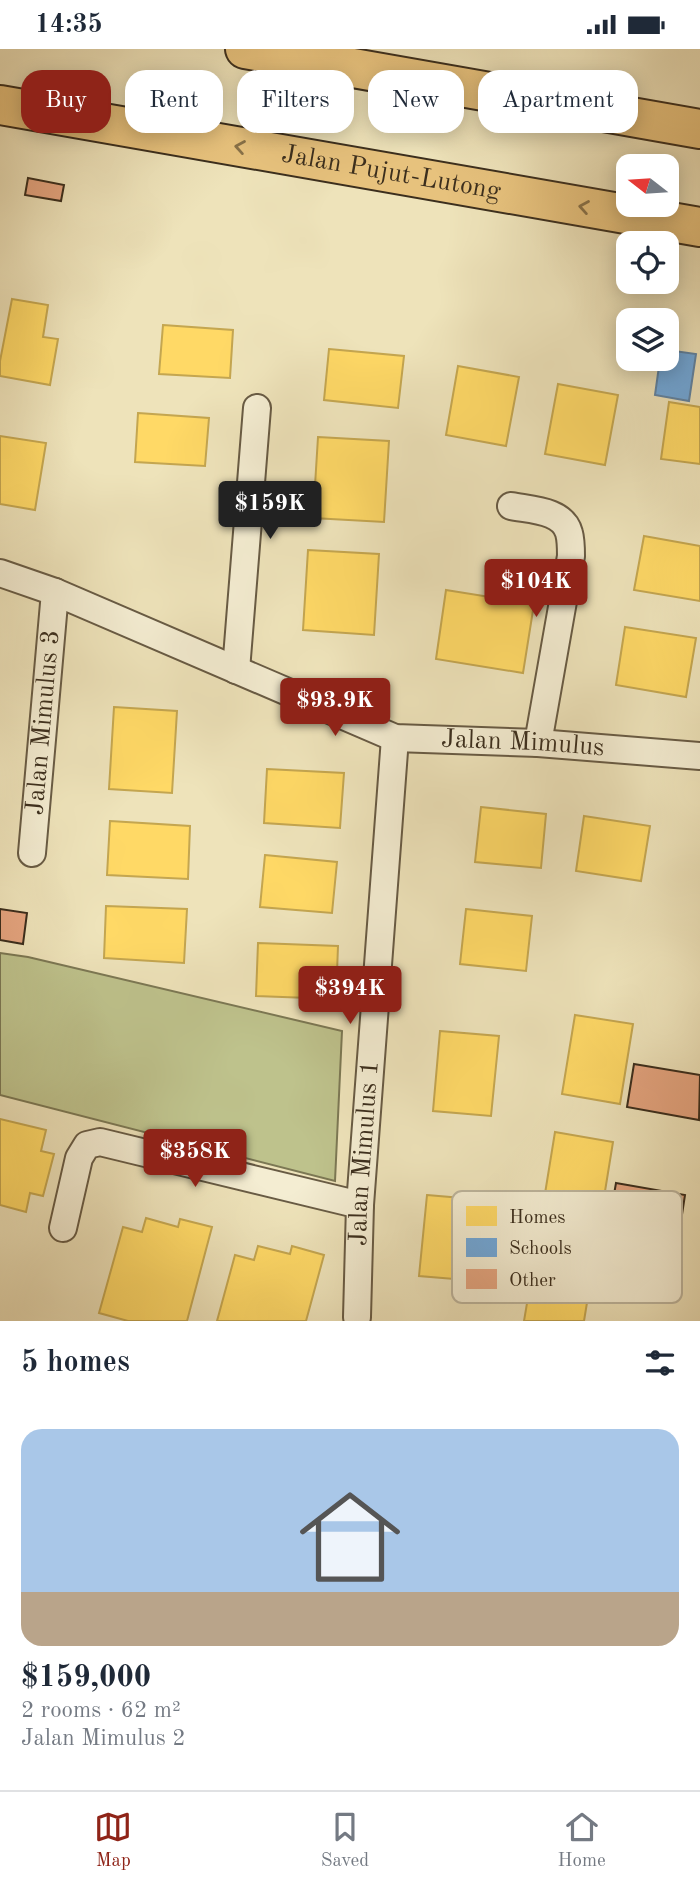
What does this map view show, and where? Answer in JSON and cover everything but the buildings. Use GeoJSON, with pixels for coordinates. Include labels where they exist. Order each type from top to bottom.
{"type":"FeatureCollection","features":[{"type":"Feature","properties":{"kind":"highway"},"geometry":{"type":"LineString","coordinates":[[245,49],[700,129]]}},
{"type":"Feature","properties":{"kind":"highway","name":"Jalan Pujut-Lutong"},"geometry":{"type":"LineString","coordinates":[[0,105],[700,227]]}},
{"type":"Feature","properties":{"kind":"street"},"geometry":{"type":"LineString","coordinates":[[236,670],[257,408]]}},
{"type":"Feature","properties":{"kind":"street"},"geometry":{"type":"LineString","coordinates":[[511,506],[550,513],[564,521],[569,532],[571,556],[538,743]]}},
{"type":"Feature","properties":{"kind":"street","name":"Jalan Mimulus"},"geometry":{"type":"LineString","coordinates":[[0,573],[55,592],[395,738],[538,743],[700,756]]}},
{"type":"Feature","properties":{"kind":"street","name":"Jalan Mimulus 3"},"geometry":{"type":"LineString","coordinates":[[32,853],[55,592]]}},
{"type":"Feature","properties":{"kind":"street","name":"Jalan Mimulus 1"},"geometry":{"type":"LineString","coordinates":[[357,1317],[360,1205],[395,738]]}},
{"type":"Feature","properties":{"kind":"street"},"geometry":{"type":"LineString","coordinates":[[63,1228],[79,1158],[87,1145],[100,1142],[360,1205]]}},
{"type":"Feature","properties":{"kind":"green space"},"geometry":{"type":"Polygon","coordinates":[[[0,953],[28,957],[342,1031],[335,1181],[0,1095],[0,953]]]}}]}
